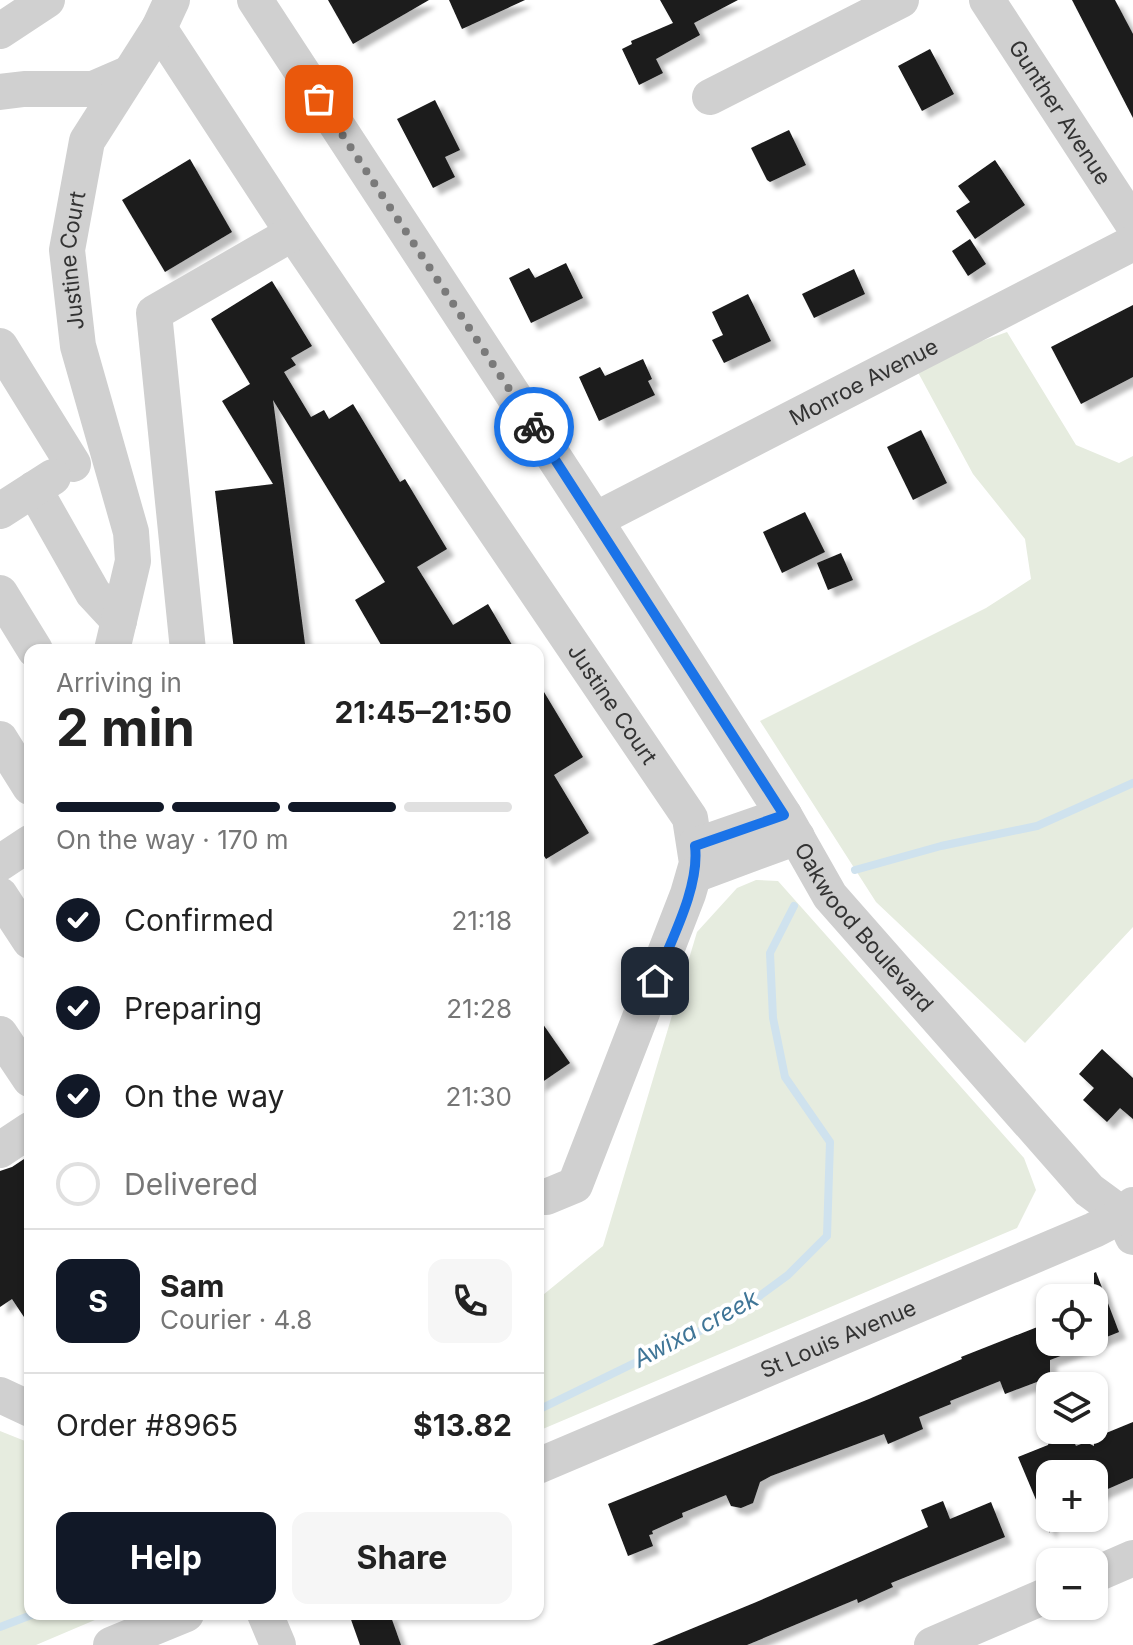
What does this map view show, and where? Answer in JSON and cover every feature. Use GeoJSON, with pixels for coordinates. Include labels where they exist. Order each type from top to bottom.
{"type":"FeatureCollection","features":[{"type":"Feature","properties":{"kind":"street"},"geometry":{"type":"LineString","coordinates":[[0,31],[47,0]]}},
{"type":"Feature","properties":{"kind":"street","name":"Oakwood Boulevard"},"geometry":{"type":"LineString","coordinates":[[255,0],[595,520],[790,826],[830,896],[1089,1190],[1130,1219]]}},
{"type":"Feature","properties":{"kind":"street"},"geometry":{"type":"LineString","coordinates":[[710,97],[901,0]]}},
{"type":"Feature","properties":{"kind":"street","name":"Gunther Avenue"},"geometry":{"type":"LineString","coordinates":[[987,0],[1133,224]]}},
{"type":"Feature","properties":{"kind":"street","name":"Justine Court"},"geometry":{"type":"LineString","coordinates":[[115,636],[133,561],[131,532],[78,346],[67,250],[87,141],[166,14],[293,233],[690,818],[694,860]]}},
{"type":"Feature","properties":{"kind":"street"},"geometry":{"type":"LineString","coordinates":[[0,92],[93,89],[130,73]]}},
{"type":"Feature","properties":{"kind":"street"},"geometry":{"type":"LineString","coordinates":[[187,644],[154,313],[293,233]]}},
{"type":"Feature","properties":{"kind":"street","name":"Monroe Avenue"},"geometry":{"type":"LineString","coordinates":[[595,520],[1133,243]]}},
{"type":"Feature","properties":{"kind":"street"},"geometry":{"type":"LineString","coordinates":[[0,346],[73,464]]}},
{"type":"Feature","properties":{"kind":"street"},"geometry":{"type":"LineString","coordinates":[[0,511],[105,444]]}},
{"type":"Feature","properties":{"kind":"street"},"geometry":{"type":"LineString","coordinates":[[34,489],[115,636]]}},
{"type":"Feature","properties":{"kind":"street"},"geometry":{"type":"LineString","coordinates":[[0,593],[31,644]]}},
{"type":"Feature","properties":{"kind":"street"},"geometry":{"type":"LineString","coordinates":[[0,739],[24,777]]}},
{"type":"Feature","properties":{"kind":"street"},"geometry":{"type":"LineString","coordinates":[[544,1197],[575,1185],[694,860],[790,826]]}},
{"type":"Feature","properties":{"kind":"street"},"geometry":{"type":"LineString","coordinates":[[0,863],[24,847]]}},
{"type":"Feature","properties":{"kind":"street"},"geometry":{"type":"LineString","coordinates":[[0,895],[24,932]]}},
{"type":"Feature","properties":{"kind":"street"},"geometry":{"type":"LineString","coordinates":[[0,1034],[24,1070]]}},
{"type":"Feature","properties":{"kind":"street"},"geometry":{"type":"LineString","coordinates":[[0,1150],[24,1134]]}},
{"type":"Feature","properties":{"kind":"street","name":"St Louis Avenue"},"geometry":{"type":"LineString","coordinates":[[544,1463],[1094,1230],[1130,1219]]}},
{"type":"Feature","properties":{"kind":"street"},"geometry":{"type":"LineString","coordinates":[[0,1395],[24,1406]]}},
{"type":"Feature","properties":{"kind":"street"},"geometry":{"type":"LineString","coordinates":[[1108,1569],[1133,1558]]}},
{"type":"Feature","properties":{"kind":"street"},"geometry":{"type":"LineString","coordinates":[[932,1645],[1036,1600]]}},
{"type":"Feature","properties":{"kind":"street"},"geometry":{"type":"LineString","coordinates":[[111,1645],[171,1620]]}},
{"type":"Feature","properties":{"kind":"street"},"geometry":{"type":"LineString","coordinates":[[268,1620],[278,1645]]}},
{"type":"Feature","properties":{"kind":"shaded area"},"geometry":{"type":"Polygon","coordinates":[[[1007,332],[1076,445],[1119,463],[1133,456],[1133,927],[1025,1043],[876,902],[760,721],[986,608],[1031,579],[1025,539],[973,474],[914,365],[1007,332]]]}},
{"type":"Feature","properties":{"kind":"shaded area"},"geometry":{"type":"Polygon","coordinates":[[[756,880],[778,881],[1024,1158],[1036,1190],[1017,1228],[544,1428],[544,1294],[603,1246],[697,932],[737,888],[756,880]]]}},
{"type":"Feature","properties":{"kind":"shaded area"},"geometry":{"type":"Polygon","coordinates":[[[0,1431],[24,1441],[24,1620],[95,1620],[36,1645],[0,1645],[0,1431]]]}},
{"type":"Feature","properties":{"kind":"building"},"geometry":{"type":"Polygon","coordinates":[[[328,0],[429,0],[353,44],[328,0]]]}},
{"type":"Feature","properties":{"kind":"building"},"geometry":{"type":"Polygon","coordinates":[[[449,0],[525,0],[462,29],[449,0]]]}},
{"type":"Feature","properties":{"kind":"building"},"geometry":{"type":"Polygon","coordinates":[[[660,0],[738,0],[694,23],[700,35],[656,59],[663,73],[639,85],[622,49],[632,44],[631,41],[673,23],[660,0]]]}},
{"type":"Feature","properties":{"kind":"building"},"geometry":{"type":"Polygon","coordinates":[[[1072,0],[1115,0],[1133,34],[1133,118],[1072,0]]]}},
{"type":"Feature","properties":{"kind":"building"},"geometry":{"type":"Polygon","coordinates":[[[930,49],[954,94],[922,111],[898,66],[930,49]]]}},
{"type":"Feature","properties":{"kind":"building"},"geometry":{"type":"Polygon","coordinates":[[[435,100],[460,150],[445,157],[455,177],[433,188],[397,119],[435,100]]]}},
{"type":"Feature","properties":{"kind":"building"},"geometry":{"type":"Polygon","coordinates":[[[789,130],[806,165],[770,182],[751,148],[789,130]]]}},
{"type":"Feature","properties":{"kind":"building"},"geometry":{"type":"Polygon","coordinates":[[[190,159],[232,232],[165,272],[122,200],[190,159]]]}},
{"type":"Feature","properties":{"kind":"building"},"geometry":{"type":"Polygon","coordinates":[[[995,160],[1025,205],[975,239],[956,211],[970,202],[958,186],[995,160]]]}},
{"type":"Feature","properties":{"kind":"building"},"geometry":{"type":"Polygon","coordinates":[[[970,239],[986,264],[968,276],[952,251],[970,239]]]}},
{"type":"Feature","properties":{"kind":"building"},"geometry":{"type":"Polygon","coordinates":[[[566,263],[583,298],[531,323],[509,278],[529,268],[535,278],[566,263]]]}},
{"type":"Feature","properties":{"kind":"building"},"geometry":{"type":"Polygon","coordinates":[[[854,269],[865,294],[814,318],[802,294],[854,269]]]}},
{"type":"Feature","properties":{"kind":"building"},"geometry":{"type":"Polygon","coordinates":[[[272,281],[312,346],[291,358],[296,365],[284,372],[311,417],[324,410],[329,419],[353,404],[400,482],[405,479],[447,549],[417,567],[453,625],[488,604],[511,644],[381,644],[355,600],[385,582],[273,400],[305,644],[233,644],[215,491],[273,484],[222,401],[250,384],[211,319],[272,281]]]}},
{"type":"Feature","properties":{"kind":"building"},"geometry":{"type":"Polygon","coordinates":[[[748,294],[771,341],[724,363],[712,340],[723,335],[712,312],[748,294]]]}},
{"type":"Feature","properties":{"kind":"building"},"geometry":{"type":"Polygon","coordinates":[[[1133,305],[1133,377],[1081,404],[1051,347],[1133,305]]]}},
{"type":"Feature","properties":{"kind":"building"},"geometry":{"type":"Polygon","coordinates":[[[643,359],[655,395],[599,421],[579,377],[600,367],[605,376],[643,359]]]}},
{"type":"Feature","properties":{"kind":"building"},"geometry":{"type":"Polygon","coordinates":[[[921,430],[947,483],[913,500],[887,447],[921,430]]]}},
{"type":"Feature","properties":{"kind":"building"},"geometry":{"type":"Polygon","coordinates":[[[805,512],[825,552],[782,573],[763,532],[805,512]]]}},
{"type":"Feature","properties":{"kind":"building"},"geometry":{"type":"Polygon","coordinates":[[[841,553],[853,580],[828,590],[817,563],[841,553]]]}},
{"type":"Feature","properties":{"kind":"building"},"geometry":{"type":"Polygon","coordinates":[[[544,692],[583,757],[554,775],[589,833],[546,859],[544,692]]]}},
{"type":"Feature","properties":{"kind":"building"},"geometry":{"type":"Polygon","coordinates":[[[544,1026],[570,1063],[544,1081],[544,1026]]]}},
{"type":"Feature","properties":{"kind":"building"},"geometry":{"type":"Polygon","coordinates":[[[1102,1049],[1133,1078],[1133,1119],[1120,1108],[1107,1122],[1083,1100],[1094,1088],[1079,1074],[1102,1049]]]}},
{"type":"Feature","properties":{"kind":"building"},"geometry":{"type":"Polygon","coordinates":[[[24,1159],[24,1317],[12,1299],[0,1307],[0,1171],[24,1159]]]}},
{"type":"Feature","properties":{"kind":"building"},"geometry":{"type":"Polygon","coordinates":[[[1096,1272],[1101,1284],[1094,1284],[1096,1272]]]}},
{"type":"Feature","properties":{"kind":"building"},"geometry":{"type":"Polygon","coordinates":[[[1108,1303],[1119,1332],[1108,1336],[1108,1303]]]}},
{"type":"Feature","properties":{"kind":"building"},"geometry":{"type":"Polygon","coordinates":[[[1036,1328],[1036,1356],[1060,1356],[1050,1360],[1050,1372],[1036,1372],[1036,1382],[1005,1394],[1000,1381],[950,1401],[951,1404],[919,1417],[923,1429],[888,1444],[884,1434],[771,1476],[760,1482],[753,1503],[741,1508],[731,1506],[726,1495],[682,1513],[683,1517],[652,1531],[653,1534],[649,1535],[653,1546],[628,1556],[608,1504],[869,1399],[961,1357],[1036,1328]]]}},
{"type":"Feature","properties":{"kind":"building"},"geometry":{"type":"Polygon","coordinates":[[[1133,1422],[1133,1478],[1108,1489],[1108,1460],[1036,1460],[1036,1500],[1018,1457],[1048,1444],[1108,1444],[1108,1432],[1133,1422]]]}},
{"type":"Feature","properties":{"kind":"building"},"geometry":{"type":"Polygon","coordinates":[[[943,1501],[950,1519],[991,1502],[1005,1537],[891,1583],[893,1587],[858,1603],[857,1599],[747,1645],[652,1645],[928,1527],[921,1510],[943,1501]]]}},
{"type":"Feature","properties":{"kind":"building"},"geometry":{"type":"Polygon","coordinates":[[[351,1620],[392,1620],[401,1645],[360,1645],[351,1620]]]}},
{"type":"Feature","properties":{"kind":"waterway","name":"Awixa creek"},"geometry":{"type":"LineString","coordinates":[[855,870],[941,846],[1037,826],[1133,783]]}},
{"type":"Feature","properties":{"kind":"waterway","name":"Awixa creek"},"geometry":{"type":"LineString","coordinates":[[544,1407],[735,1314],[788,1275],[827,1236],[830,1142],[785,1077],[773,1018],[770,953],[794,906]]}},
{"type":"Feature","properties":{"kind":"waterway","name":"Awixa creek"},"geometry":{"type":"LineString","coordinates":[[0,1627],[24,1618]]}},
{"type":"Feature","properties":{"kind":"way so far"},"geometry":{"type":"LineString","coordinates":[[319,99],[534,427]]}},
{"type":"Feature","properties":{"kind":"route"},"geometry":{"type":"LineString","coordinates":[[534,427],[784,815],[695,846],[697,863],[688,894],[655,981]]}}]}
